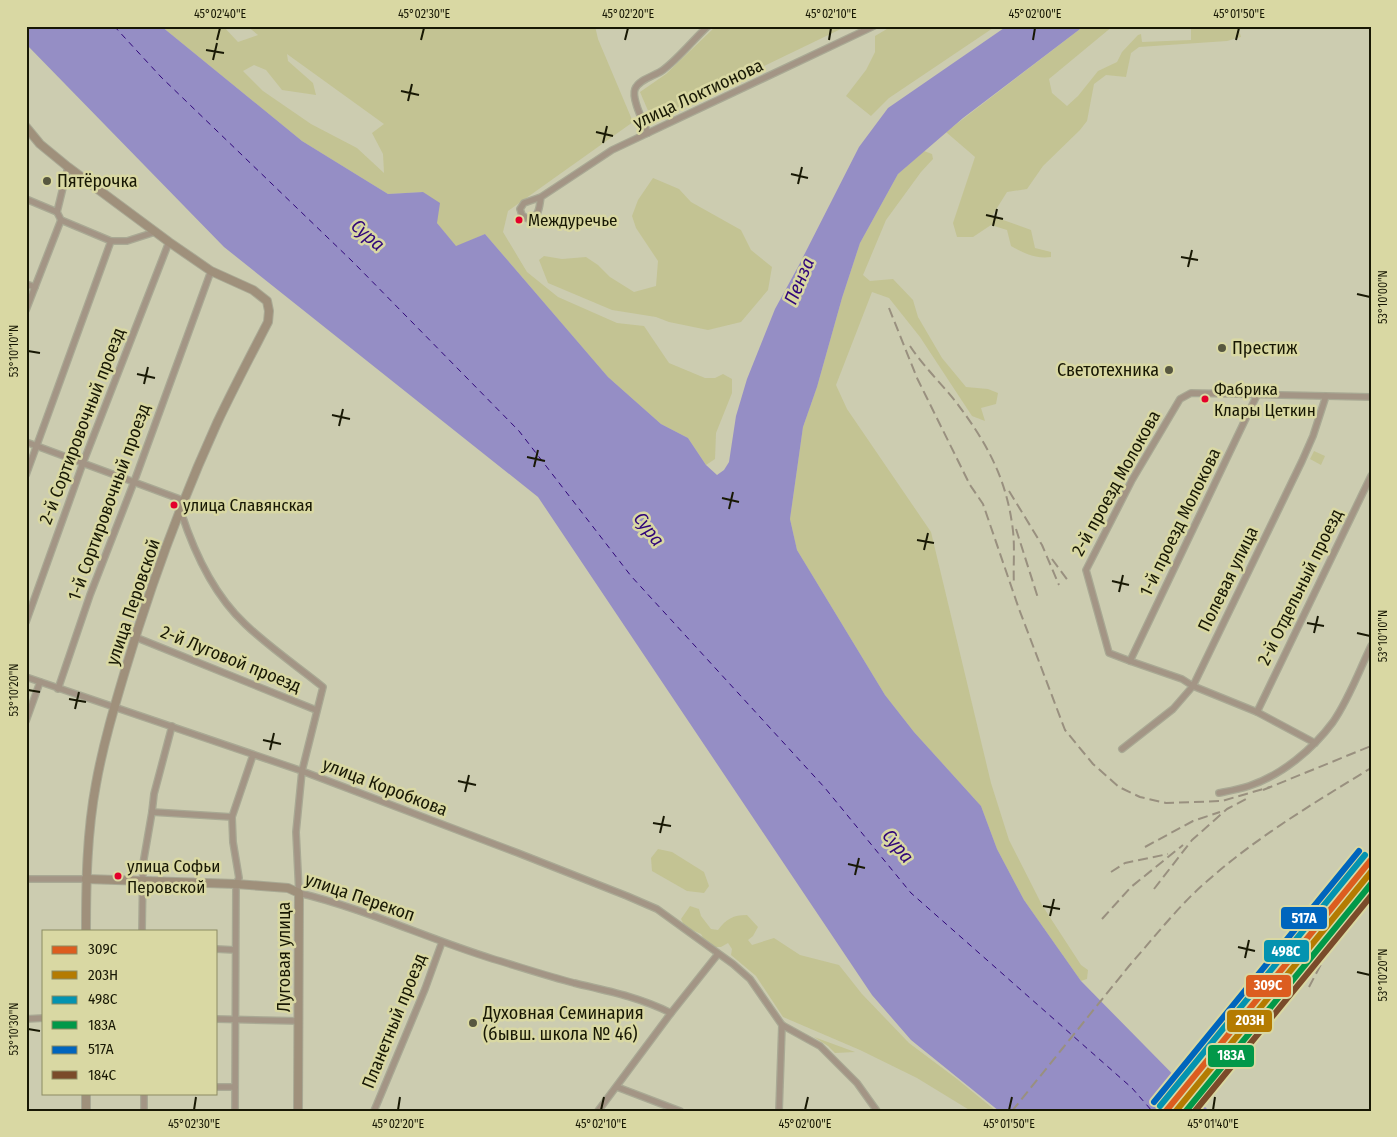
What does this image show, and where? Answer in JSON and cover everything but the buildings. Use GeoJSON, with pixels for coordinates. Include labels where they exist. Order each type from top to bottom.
{"type":"FeatureCollection","features":[{"type":"Feature","properties":{"kind":"main road"},"geometry":{"type":"LineString","coordinates":[[26,127],[40,144],[68,167],[211,271]]}},
{"type":"Feature","properties":{"kind":"main road","name":"улица Перовской"},"geometry":{"type":"LineString","coordinates":[[86,930],[86,879],[96,786],[114,708],[148,598],[181,512],[217,423],[268,322],[270,311],[268,301],[253,290],[211,271]]}},
{"type":"Feature","properties":{"kind":"main road","name":"улица Перекоп"},"geometry":{"type":"LineString","coordinates":[[86,879],[236,884],[288,888],[299,893]]}},
{"type":"Feature","properties":{"kind":"main road","name":"Луговая улица"},"geometry":{"type":"LineString","coordinates":[[298,1111],[299,893]]}},
{"type":"Feature","properties":{"kind":"main road"},"geometry":{"type":"LineString","coordinates":[[86,1094],[86,1111]]}},
{"type":"Feature","properties":{"kind":"street"},"geometry":{"type":"LineString","coordinates":[[648,133],[636,103],[635,88],[638,84],[663,70],[708,26]]}},
{"type":"Feature","properties":{"kind":"street","name":"улица Локтионова"},"geometry":{"type":"LineString","coordinates":[[541,197],[538,214],[534,218],[528,219],[522,215],[520,209],[524,203],[541,197],[612,150],[874,26]]}},
{"type":"Feature","properties":{"kind":"street"},"geometry":{"type":"LineString","coordinates":[[26,310],[60,220],[57,212],[68,167]]}},
{"type":"Feature","properties":{"kind":"street"},"geometry":{"type":"LineString","coordinates":[[26,199],[57,212]]}},
{"type":"Feature","properties":{"kind":"street"},"geometry":{"type":"LineString","coordinates":[[60,220],[111,241],[127,241],[156,232]]}},
{"type":"Feature","properties":{"kind":"street"},"geometry":{"type":"LineString","coordinates":[[26,475],[111,241]]}},
{"type":"Feature","properties":{"kind":"street","name":"2-й Сортировочный проезд"},"geometry":{"type":"LineString","coordinates":[[26,622],[83,463],[170,242]]}},
{"type":"Feature","properties":{"kind":"street","name":"1-й Сортировочный проезд"},"geometry":{"type":"LineString","coordinates":[[58,689],[90,596],[211,271]]}},
{"type":"Feature","properties":{"kind":"street"},"geometry":{"type":"LineString","coordinates":[[26,284],[34,287]]}},
{"type":"Feature","properties":{"kind":"street","name":"2-й проезд Молокова"},"geometry":{"type":"LineString","coordinates":[[1130,661],[1109,652],[1086,570],[1132,480],[1180,399],[1191,393],[1257,395]]}},
{"type":"Feature","properties":{"kind":"street"},"geometry":{"type":"LineString","coordinates":[[1257,395],[1371,397]]}},
{"type":"Feature","properties":{"kind":"street","name":"1-й проезд Молокова"},"geometry":{"type":"LineString","coordinates":[[1130,661],[1257,395]]}},
{"type":"Feature","properties":{"kind":"street","name":"Полевая улица"},"geometry":{"type":"LineString","coordinates":[[1122,749],[1173,709],[1192,686],[1302,461],[1313,436],[1326,396]]}},
{"type":"Feature","properties":{"kind":"street"},"geometry":{"type":"LineString","coordinates":[[26,442],[185,502]]}},
{"type":"Feature","properties":{"kind":"street","name":"2-й Отдельный проезд"},"geometry":{"type":"LineString","coordinates":[[1257,712],[1371,476]]}},
{"type":"Feature","properties":{"kind":"street","name":"Луговая улица"},"geometry":{"type":"LineString","coordinates":[[181,512],[188,534],[204,569],[244,624],[323,687],[302,771],[296,832],[299,893]]}},
{"type":"Feature","properties":{"kind":"street","name":"2-й Луговой проезд"},"geometry":{"type":"LineString","coordinates":[[136,637],[316,710]]}},
{"type":"Feature","properties":{"kind":"street"},"geometry":{"type":"LineString","coordinates":[[1219,793],[1250,786],[1277,773],[1315,743],[1334,720],[1371,646]]}},
{"type":"Feature","properties":{"kind":"street"},"geometry":{"type":"LineString","coordinates":[[1130,661],[1182,679],[1192,686],[1257,712],[1315,743]]}},
{"type":"Feature","properties":{"kind":"street","name":"улица Коробкова"},"geometry":{"type":"LineString","coordinates":[[26,677],[302,771],[627,896],[656,909],[750,979],[782,1026]]}},
{"type":"Feature","properties":{"kind":"street"},"geometry":{"type":"LineString","coordinates":[[26,721],[40,682]]}},
{"type":"Feature","properties":{"kind":"street"},"geometry":{"type":"LineString","coordinates":[[142,930],[143,864],[154,794],[172,726]]}},
{"type":"Feature","properties":{"kind":"street"},"geometry":{"type":"LineString","coordinates":[[235,1111],[236,884],[239,878],[233,842],[232,817],[253,755]]}},
{"type":"Feature","properties":{"kind":"street"},"geometry":{"type":"LineString","coordinates":[[152,812],[232,817]]}},
{"type":"Feature","properties":{"kind":"street","name":"улица Перекоп"},"geometry":{"type":"LineString","coordinates":[[26,879],[86,879]]}},
{"type":"Feature","properties":{"kind":"street","name":"улица Перекоп"},"geometry":{"type":"LineString","coordinates":[[299,893],[332,901],[442,942],[568,981],[650,1002],[671,1013]]}},
{"type":"Feature","properties":{"kind":"street","name":"Планетный проезд"},"geometry":{"type":"LineString","coordinates":[[374,1111],[425,989],[442,942]]}},
{"type":"Feature","properties":{"kind":"street"},"geometry":{"type":"LineString","coordinates":[[218,949],[236,950]]}},
{"type":"Feature","properties":{"kind":"street"},"geometry":{"type":"LineString","coordinates":[[598,1111],[671,1013],[718,954]]}},
{"type":"Feature","properties":{"kind":"street"},"geometry":{"type":"LineString","coordinates":[[26,1019],[42,1018]]}},
{"type":"Feature","properties":{"kind":"street"},"geometry":{"type":"LineString","coordinates":[[218,1019],[299,1021]]}},
{"type":"Feature","properties":{"kind":"street"},"geometry":{"type":"LineString","coordinates":[[779,1111],[782,1026],[820,1046],[858,1083],[877,1111]]}},
{"type":"Feature","properties":{"kind":"street"},"geometry":{"type":"LineString","coordinates":[[218,1087],[235,1087]]}},
{"type":"Feature","properties":{"kind":"street"},"geometry":{"type":"LineString","coordinates":[[616,1087],[680,1111]]}},
{"type":"Feature","properties":{"kind":"street"},"geometry":{"type":"LineString","coordinates":[[144,1094],[144,1111]]}},
{"type":"Feature","properties":{"kind":"green space"},"geometry":{"type":"Polygon","coordinates":[[[161,26],[223,26],[238,42],[258,35],[247,26],[595,26],[598,39],[633,122],[508,211],[503,232],[527,272],[558,297],[617,323],[644,326],[669,363],[705,378],[715,378],[723,374],[732,379],[732,393],[716,433],[715,459],[706,465],[688,438],[661,424],[608,377],[485,234],[456,247],[437,223],[423,192],[388,194],[302,141],[161,26]],[[287,54],[288,61],[313,83],[316,95],[282,90],[266,70],[254,65],[243,71],[263,91],[311,124],[357,148],[384,173],[383,154],[372,133],[384,124],[287,54]]]}},
{"type":"Feature","properties":{"kind":"green space"},"geometry":{"type":"Polygon","coordinates":[[[716,26],[847,26],[652,120],[640,92],[666,74],[716,26]]]}},
{"type":"Feature","properties":{"kind":"green space"},"geometry":{"type":"Polygon","coordinates":[[[892,26],[996,26],[889,98],[871,116],[846,96],[866,70],[875,52],[875,36],[892,26]]]}},
{"type":"Feature","properties":{"kind":"green space"},"geometry":{"type":"Polygon","coordinates":[[[1084,26],[1113,26],[1049,79],[1052,93],[1067,106],[1078,96],[1098,71],[1117,62],[1122,52],[1138,35],[1141,34],[1142,42],[1191,40],[1191,26],[1238,26],[1241,37],[1227,41],[1139,47],[1131,53],[1126,77],[1106,75],[1094,84],[1087,121],[1043,166],[1027,189],[1007,192],[992,216],[1031,230],[1035,248],[1051,252],[1051,257],[1035,256],[1016,249],[1011,246],[1007,230],[991,225],[973,237],[957,237],[953,223],[975,157],[946,132],[1084,26]]]}},
{"type":"Feature","properties":{"kind":"green space"},"geometry":{"type":"Polygon","coordinates":[[[924,151],[932,154],[933,159],[921,172],[886,220],[863,275],[870,281],[893,279],[913,300],[918,317],[942,358],[966,387],[988,389],[998,393],[996,404],[981,408],[985,421],[972,416],[920,337],[889,298],[872,292],[836,385],[847,409],[931,532],[991,783],[1009,840],[1042,905],[1081,965],[1088,970],[1087,979],[1081,981],[1024,900],[997,849],[981,806],[914,732],[885,695],[797,550],[790,519],[803,427],[817,387],[842,298],[860,243],[898,174],[924,151]]]}},
{"type":"Feature","properties":{"kind":"green space"},"geometry":{"type":"Polygon","coordinates":[[[653,178],[679,189],[691,202],[741,230],[751,250],[772,267],[768,290],[741,322],[708,330],[669,322],[656,317],[612,310],[548,283],[539,260],[544,256],[562,259],[586,257],[598,265],[610,277],[634,292],[656,286],[658,261],[636,228],[632,216],[638,200],[653,178]]]}},
{"type":"Feature","properties":{"kind":"green space"},"geometry":{"type":"Polygon","coordinates":[[[1314,451],[1325,456],[1321,465],[1310,459],[1314,451]]]}},
{"type":"Feature","properties":{"kind":"green space"},"geometry":{"type":"Polygon","coordinates":[[[658,849],[672,852],[704,872],[709,886],[704,893],[687,891],[652,871],[651,858],[658,849]]]}},
{"type":"Feature","properties":{"kind":"green space"},"geometry":{"type":"Polygon","coordinates":[[[690,906],[699,909],[701,916],[711,929],[718,930],[730,918],[747,915],[758,927],[753,936],[748,940],[752,945],[774,938],[800,955],[839,965],[862,994],[909,1043],[996,1111],[971,1111],[917,1078],[860,1050],[783,1017],[756,976],[731,955],[732,949],[728,943],[721,947],[714,947],[705,941],[701,934],[685,927],[681,919],[690,906]]]}},
{"type":"Feature","properties":{"kind":"green space"},"geometry":{"type":"Polygon","coordinates":[[[814,1037],[855,1052],[835,1053],[814,1037]]]}},
{"type":"Feature","properties":{"kind":"water"},"geometry":{"type":"Polygon","coordinates":[[[26,26],[161,26],[302,141],[388,194],[423,192],[440,203],[437,223],[456,246],[485,234],[608,377],[661,424],[688,438],[706,465],[717,475],[724,470],[729,462],[736,416],[747,379],[775,309],[859,147],[888,108],[1007,26],[1084,26],[963,118],[898,174],[860,243],[842,298],[817,387],[803,427],[790,519],[797,550],[885,695],[914,732],[981,806],[997,849],[1024,900],[1081,981],[1209,1111],[999,1111],[911,1040],[872,995],[538,497],[224,247],[26,44],[26,26]]]}},
{"type":"Feature","properties":{"kind":"ferry route"},"geometry":{"type":"LineString","coordinates":[[114,26],[161,77],[353,262],[519,431],[631,576],[825,788],[911,893],[1132,1088],[1152,1111]]}},
{"type":"Feature","properties":{"kind":"railway"},"geometry":{"type":"LineString","coordinates":[[889,308],[917,378],[970,485],[983,504],[1019,609],[1065,730],[1093,764],[1119,787],[1140,797],[1166,803],[1222,801],[1270,787]]}},
{"type":"Feature","properties":{"kind":"railway"},"geometry":{"type":"LineString","coordinates":[[910,346],[967,417],[986,447],[1001,478],[1010,512],[1014,538],[1014,585]]}},
{"type":"Feature","properties":{"kind":"railway"},"geometry":{"type":"LineString","coordinates":[[1009,491],[1042,545],[1059,585]]}},
{"type":"Feature","properties":{"kind":"railway"},"geometry":{"type":"LineString","coordinates":[[1016,529],[1038,598]]}},
{"type":"Feature","properties":{"kind":"railway"},"geometry":{"type":"LineString","coordinates":[[1052,559],[1069,582]]}},
{"type":"Feature","properties":{"kind":"railway"},"geometry":{"type":"LineString","coordinates":[[1263,790],[1371,746]]}},
{"type":"Feature","properties":{"kind":"railway"},"geometry":{"type":"LineString","coordinates":[[1012,1111],[1129,966],[1192,895],[1212,876],[1256,842],[1301,811],[1371,768]]}},
{"type":"Feature","properties":{"kind":"railway"},"geometry":{"type":"LineString","coordinates":[[1154,889],[1192,840],[1227,809],[1246,799]]}},
{"type":"Feature","properties":{"kind":"railway"},"geometry":{"type":"LineString","coordinates":[[1145,847],[1193,821],[1220,812]]}},
{"type":"Feature","properties":{"kind":"railway"},"geometry":{"type":"LineString","coordinates":[[1102,919],[1131,887],[1183,845]]}},
{"type":"Feature","properties":{"kind":"railway"},"geometry":{"type":"LineString","coordinates":[[1111,872],[1125,863],[1168,854]]}},
{"type":"Feature","properties":{"kind":"railway"},"geometry":{"type":"LineString","coordinates":[[1350,893],[1371,868]]}},
{"type":"Feature","properties":{"kind":"railway"},"geometry":{"type":"LineString","coordinates":[[1265,987],[1334,924],[1371,880]]}},
{"type":"Feature","properties":{"kind":"railway"},"geometry":{"type":"LineString","coordinates":[[1309,987],[1347,915]]}},
{"type":"Feature","properties":{"kind":"transit line","name":"517А"},"geometry":{"type":"LineString","coordinates":[[1154,1102],[1359,851]]}},
{"type":"Feature","properties":{"kind":"transit line","name":"498С"},"geometry":{"type":"LineString","coordinates":[[1160,1106],[1365,855]]}},
{"type":"Feature","properties":{"kind":"transit line","name":"309С"},"geometry":{"type":"LineString","coordinates":[[1166,1111],[1371,860]]}},
{"type":"Feature","properties":{"kind":"transit line","name":"203Н"},"geometry":{"type":"LineString","coordinates":[[1176,1111],[1371,872]]}},
{"type":"Feature","properties":{"kind":"transit line","name":"183А"},"geometry":{"type":"LineString","coordinates":[[1186,1111],[1371,884]]}},
{"type":"Feature","properties":{"kind":"transit line","name":"184С"},"geometry":{"type":"LineString","coordinates":[[1195,1111],[1371,896]]}},
{"type":"Feature","properties":{"kind":"place","name":"Пятёрочка"},"geometry":{"type":"Point","coordinates":[47,181]}},
{"type":"Feature","properties":{"kind":"place","name":"Междуречье"},"geometry":{"type":"Point","coordinates":[519,220]}},
{"type":"Feature","properties":{"kind":"place","name":"Престиж"},"geometry":{"type":"Point","coordinates":[1222,348]}},
{"type":"Feature","properties":{"kind":"place","name":"Светотехника"},"geometry":{"type":"Point","coordinates":[1169,370]}},
{"type":"Feature","properties":{"kind":"place","name":"Фабрика Клары Цеткин"},"geometry":{"type":"Point","coordinates":[1205,399]}},
{"type":"Feature","properties":{"kind":"place","name":"улица Славянская"},"geometry":{"type":"Point","coordinates":[174,505]}},
{"type":"Feature","properties":{"kind":"place","name":"улица Софьи Перовской"},"geometry":{"type":"Point","coordinates":[118,876]}},
{"type":"Feature","properties":{"kind":"place","name":"Духовная Семинария (бывш. школа № 46)"},"geometry":{"type":"Point","coordinates":[473,1023]}},
{"type":"Feature","properties":{"kind":"water label","name":"Сура"},"geometry":{"type":"Point","coordinates":[368,235]}},
{"type":"Feature","properties":{"kind":"water label","name":"Пенза"},"geometry":{"type":"Point","coordinates":[799,281]}},
{"type":"Feature","properties":{"kind":"water label","name":"Сура"},"geometry":{"type":"Point","coordinates":[649,529]}},
{"type":"Feature","properties":{"kind":"water label","name":"Сура"},"geometry":{"type":"Point","coordinates":[898,846]}}]}
